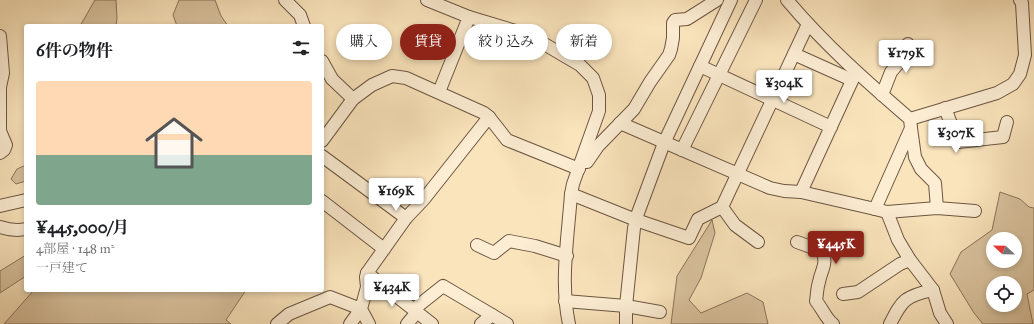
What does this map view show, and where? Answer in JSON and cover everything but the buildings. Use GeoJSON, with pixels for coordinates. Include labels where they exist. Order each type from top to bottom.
{"type":"FeatureCollection","features":[{"type":"Feature","properties":{"kind":"street"},"geometry":{"type":"LineString","coordinates":[[285,0],[300,15],[303,24]]}},
{"type":"Feature","properties":{"kind":"street"},"geometry":{"type":"LineString","coordinates":[[427,0],[470,17],[529,35],[580,64],[593,78],[597,86],[599,95],[599,111],[573,184],[567,256],[565,301],[566,321]]}},
{"type":"Feature","properties":{"kind":"street"},"geometry":{"type":"LineString","coordinates":[[324,138],[353,99],[372,85],[392,76],[406,78],[484,113],[489,117],[507,140],[580,165],[587,162],[598,146],[634,109],[671,49],[673,23],[676,20],[687,19],[717,0]]}},
{"type":"Feature","properties":{"kind":"street"},"geometry":{"type":"LineString","coordinates":[[626,324],[626,306],[636,220],[664,142],[731,0]]}},
{"type":"Feature","properties":{"kind":"street"},"geometry":{"type":"LineString","coordinates":[[682,150],[756,0]]}},
{"type":"Feature","properties":{"kind":"street"},"geometry":{"type":"LineString","coordinates":[[787,0],[854,76]]}},
{"type":"Feature","properties":{"kind":"street"},"geometry":{"type":"LineString","coordinates":[[947,324],[940,313],[932,290],[910,260],[881,210],[911,124],[945,108],[997,93],[1013,84],[1020,74],[1030,54],[1022,1]]}},
{"type":"Feature","properties":{"kind":"street"},"geometry":{"type":"LineString","coordinates":[[439,92],[470,17]]}},
{"type":"Feature","properties":{"kind":"street"},"geometry":{"type":"LineString","coordinates":[[572,194],[636,220],[689,238],[698,219],[722,207],[808,24]]}},
{"type":"Feature","properties":{"kind":"street"},"geometry":{"type":"LineString","coordinates":[[0,36],[3,73],[0,87],[0,131],[6,145],[4,150],[0,153]]}},
{"type":"Feature","properties":{"kind":"street"},"geometry":{"type":"LineString","coordinates":[[882,95],[891,72],[902,59],[908,44]]}},
{"type":"Feature","properties":{"kind":"street"},"geometry":{"type":"LineString","coordinates":[[794,54],[854,76],[882,95],[911,124],[915,157],[921,169],[935,183],[937,208]]}},
{"type":"Feature","properties":{"kind":"street"},"geometry":{"type":"LineString","coordinates":[[324,65],[332,79],[353,99]]}},
{"type":"Feature","properties":{"kind":"street"},"geometry":{"type":"LineString","coordinates":[[700,66],[831,127]]}},
{"type":"Feature","properties":{"kind":"street"},"geometry":{"type":"LineString","coordinates":[[802,192],[854,76]]}},
{"type":"Feature","properties":{"kind":"street"},"geometry":{"type":"LineString","coordinates":[[945,108],[958,142],[1003,137],[1007,122]]}},
{"type":"Feature","properties":{"kind":"street"},"geometry":{"type":"LineString","coordinates":[[350,324],[362,309],[367,273],[406,218],[424,200],[489,117]]}},
{"type":"Feature","properties":{"kind":"street"},"geometry":{"type":"LineString","coordinates":[[620,123],[770,188],[784,191],[802,192],[881,210],[937,208],[975,211]]}},
{"type":"Feature","properties":{"kind":"street"},"geometry":{"type":"LineString","coordinates":[[324,157],[406,218]]}},
{"type":"Feature","properties":{"kind":"street"},"geometry":{"type":"LineString","coordinates":[[0,206],[24,200]]}},
{"type":"Feature","properties":{"kind":"street"},"geometry":{"type":"LineString","coordinates":[[324,203],[384,249]]}},
{"type":"Feature","properties":{"kind":"street"},"geometry":{"type":"LineString","coordinates":[[722,207],[735,226],[758,242]]}},
{"type":"Feature","properties":{"kind":"street"},"geometry":{"type":"LineString","coordinates":[[0,228],[10,230],[24,229]]}},
{"type":"Feature","properties":{"kind":"street"},"geometry":{"type":"LineString","coordinates":[[477,245],[494,253],[509,241],[535,246],[567,256]]}},
{"type":"Feature","properties":{"kind":"street"},"geometry":{"type":"LineString","coordinates":[[797,242],[822,251],[824,256],[824,268],[819,280],[816,301],[829,321],[833,324]]}},
{"type":"Feature","properties":{"kind":"street"},"geometry":{"type":"LineString","coordinates":[[843,294],[858,292],[900,264],[910,260]]}},
{"type":"Feature","properties":{"kind":"street"},"geometry":{"type":"LineString","coordinates":[[367,273],[432,324]]}},
{"type":"Feature","properties":{"kind":"street"},"geometry":{"type":"LineString","coordinates":[[406,324],[415,311],[443,286],[507,324]]}},
{"type":"Feature","properties":{"kind":"street"},"geometry":{"type":"LineString","coordinates":[[890,324],[900,305],[905,299],[932,290]]}},
{"type":"Feature","properties":{"kind":"street"},"geometry":{"type":"LineString","coordinates":[[277,324],[289,314],[330,297],[362,309],[369,324]]}},
{"type":"Feature","properties":{"kind":"street"},"geometry":{"type":"LineString","coordinates":[[565,301],[626,306],[660,312]]}},
{"type":"Feature","properties":{"kind":"street"},"geometry":{"type":"LineString","coordinates":[[481,324],[492,315]]}},
{"type":"Feature","properties":{"kind":"shaded area"},"geometry":{"type":"Polygon","coordinates":[[[95,0],[116,0],[116,24],[81,24],[95,0]]]}},
{"type":"Feature","properties":{"kind":"shaded area"},"geometry":{"type":"Polygon","coordinates":[[[179,0],[215,0],[221,16],[227,24],[176,24],[173,15],[179,0]]]}},
{"type":"Feature","properties":{"kind":"shaded area"},"geometry":{"type":"Polygon","coordinates":[[[24,166],[24,182],[16,184],[11,179],[17,169],[24,166]]]}},
{"type":"Feature","properties":{"kind":"shaded area"},"geometry":{"type":"Polygon","coordinates":[[[1000,192],[1020,199],[1029,207],[1034,208],[1034,290],[1027,294],[1033,324],[983,324],[974,313],[950,274],[961,252],[986,234],[986,268],[1022,268],[1022,232],[989,232],[992,230],[1000,192]]]}},
{"type":"Feature","properties":{"kind":"shaded area"},"geometry":{"type":"Polygon","coordinates":[[[712,220],[715,233],[701,278],[689,300],[701,313],[747,293],[763,302],[768,324],[671,324],[677,276],[712,220]]]}},
{"type":"Feature","properties":{"kind":"shaded area"},"geometry":{"type":"Polygon","coordinates":[[[24,256],[24,277],[0,293],[0,271],[24,256]]]}},
{"type":"Feature","properties":{"kind":"shaded area"},"geometry":{"type":"Polygon","coordinates":[[[32,292],[245,292],[226,320],[231,324],[4,324],[32,292]]]}}]}
